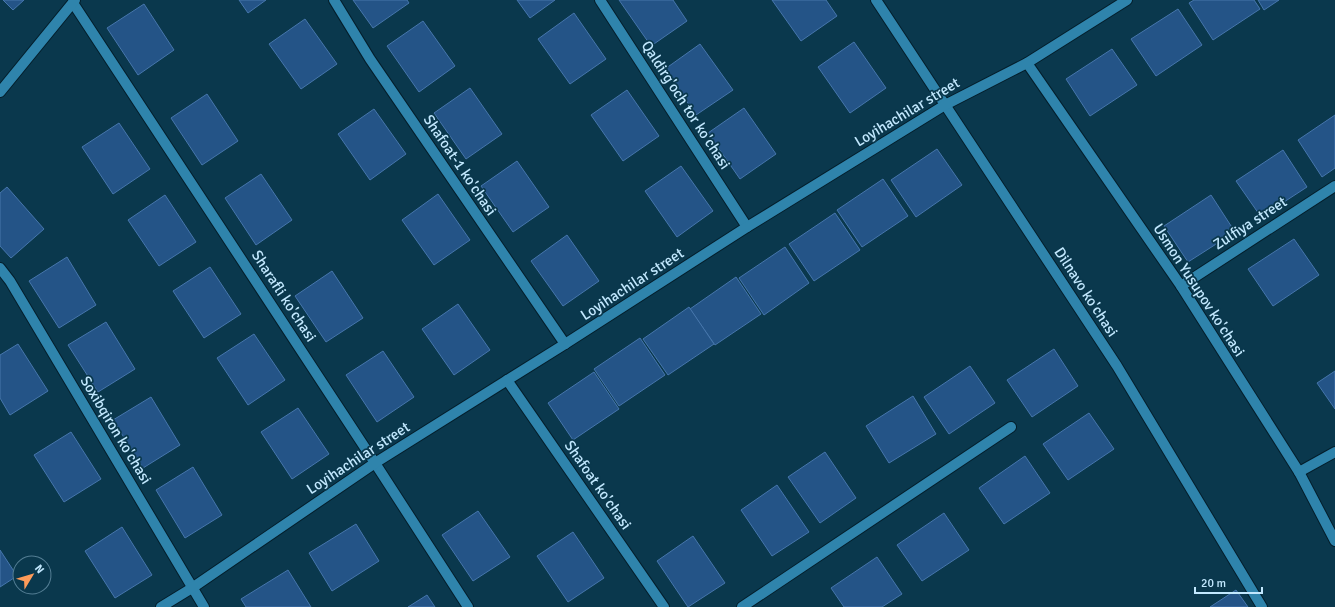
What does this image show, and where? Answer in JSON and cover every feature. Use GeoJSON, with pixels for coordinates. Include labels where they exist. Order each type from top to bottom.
{"type":"FeatureCollection","features":[{"type":"Feature","properties":{"kind":"street","name":"Shafoat-1 ko'chasi"},"geometry":{"type":"LineString","coordinates":[[334,0],[370,59],[565,344]]}},
{"type":"Feature","properties":{"kind":"street","name":"Qaldirg'och tor ko'chasi"},"geometry":{"type":"LineString","coordinates":[[600,0],[747,227]]}},
{"type":"Feature","properties":{"kind":"street","name":"Dilnavo ko'chasi"},"geometry":{"type":"LineString","coordinates":[[876,0],[1117,366],[1262,607]]}},
{"type":"Feature","properties":{"kind":"street","name":"Loyihachilar street"},"geometry":{"type":"LineString","coordinates":[[162,607],[375,463],[565,344],[747,227],[945,106],[1027,63],[1127,0]]}},
{"type":"Feature","properties":{"kind":"street"},"geometry":{"type":"LineString","coordinates":[[0,92],[74,1]]}},
{"type":"Feature","properties":{"kind":"street","name":"Sharafli ko'chasi"},"geometry":{"type":"LineString","coordinates":[[74,1],[468,607]]}},
{"type":"Feature","properties":{"kind":"street","name":"Usmon Yusupov ko'chasi"},"geometry":{"type":"LineString","coordinates":[[1027,63],[1181,286],[1299,472],[1335,541]]}},
{"type":"Feature","properties":{"kind":"street","name":"Zulfiya street"},"geometry":{"type":"LineString","coordinates":[[1181,286],[1335,186]]}},
{"type":"Feature","properties":{"kind":"street","name":"Soxibqiron ko'chasi"},"geometry":{"type":"LineString","coordinates":[[0,268],[10,281],[204,607]]}},
{"type":"Feature","properties":{"kind":"street","name":"Shafoat ko'chasi"},"geometry":{"type":"LineString","coordinates":[[507,380],[664,607]]}},
{"type":"Feature","properties":{"kind":"street"},"geometry":{"type":"LineString","coordinates":[[742,607],[1011,427]]}},
{"type":"Feature","properties":{"kind":"street"},"geometry":{"type":"LineString","coordinates":[[1299,472],[1335,452]]}},
{"type":"Feature","properties":{"kind":"building"},"geometry":{"type":"Polygon","coordinates":[[[3,0],[24,0],[13,10],[3,0]]]}},
{"type":"Feature","properties":{"kind":"building"},"geometry":{"type":"Polygon","coordinates":[[[239,0],[266,0],[248,13],[239,0]]]}},
{"type":"Feature","properties":{"kind":"building"},"geometry":{"type":"Polygon","coordinates":[[[353,0],[407,0],[409,3],[373,28],[353,0]]]}},
{"type":"Feature","properties":{"kind":"building"},"geometry":{"type":"Polygon","coordinates":[[[517,0],[555,0],[530,18],[517,0]]]}},
{"type":"Feature","properties":{"kind":"building"},"geometry":{"type":"Polygon","coordinates":[[[619,0],[673,0],[687,21],[651,46],[619,0]]]}},
{"type":"Feature","properties":{"kind":"building"},"geometry":{"type":"Polygon","coordinates":[[[772,0],[826,0],[837,16],[801,41],[772,0]]]}},
{"type":"Feature","properties":{"kind":"building"},"geometry":{"type":"Polygon","coordinates":[[[1194,0],[1254,0],[1260,9],[1213,40],[1189,3],[1194,0]]]}},
{"type":"Feature","properties":{"kind":"building"},"geometry":{"type":"Polygon","coordinates":[[[1258,0],[1279,0],[1264,10],[1258,0]]]}},
{"type":"Feature","properties":{"kind":"building"},"geometry":{"type":"Polygon","coordinates":[[[144,4],[174,50],[138,75],[107,28],[144,4]]]}},
{"type":"Feature","properties":{"kind":"building"},"geometry":{"type":"Polygon","coordinates":[[[1178,9],[1202,45],[1156,76],[1131,39],[1178,9]]]}},
{"type":"Feature","properties":{"kind":"building"},"geometry":{"type":"Polygon","coordinates":[[[574,13],[606,59],[570,84],[538,39],[574,13]]]}},
{"type":"Feature","properties":{"kind":"building"},"geometry":{"type":"Polygon","coordinates":[[[305,19],[337,64],[301,89],[269,44],[305,19]]]}},
{"type":"Feature","properties":{"kind":"building"},"geometry":{"type":"Polygon","coordinates":[[[423,21],[455,66],[419,92],[387,46],[423,21]]]}},
{"type":"Feature","properties":{"kind":"building"},"geometry":{"type":"Polygon","coordinates":[[[854,42],[886,88],[850,113],[818,67],[854,42]]]}},
{"type":"Feature","properties":{"kind":"building"},"geometry":{"type":"Polygon","coordinates":[[[700,44],[733,90],[696,115],[665,69],[700,44]]]}},
{"type":"Feature","properties":{"kind":"building"},"geometry":{"type":"Polygon","coordinates":[[[1112,49],[1137,85],[1090,116],[1066,79],[1112,49]]]}},
{"type":"Feature","properties":{"kind":"building"},"geometry":{"type":"Polygon","coordinates":[[[470,88],[502,134],[466,159],[434,113],[470,88]]]}},
{"type":"Feature","properties":{"kind":"building"},"geometry":{"type":"Polygon","coordinates":[[[627,90],[659,136],[623,161],[591,115],[627,90]]]}},
{"type":"Feature","properties":{"kind":"building"},"geometry":{"type":"Polygon","coordinates":[[[207,94],[238,141],[202,165],[171,118],[207,94]]]}},
{"type":"Feature","properties":{"kind":"building"},"geometry":{"type":"Polygon","coordinates":[[[744,108],[776,154],[740,179],[708,133],[744,108]]]}},
{"type":"Feature","properties":{"kind":"building"},"geometry":{"type":"Polygon","coordinates":[[[374,109],[406,154],[370,180],[338,134],[374,109]]]}},
{"type":"Feature","properties":{"kind":"building"},"geometry":{"type":"Polygon","coordinates":[[[1335,115],[1335,168],[1322,177],[1298,140],[1335,115]]]}},
{"type":"Feature","properties":{"kind":"building"},"geometry":{"type":"Polygon","coordinates":[[[119,123],[150,169],[113,194],[82,147],[119,123]]]}},
{"type":"Feature","properties":{"kind":"building"},"geometry":{"type":"Polygon","coordinates":[[[937,149],[962,185],[916,217],[891,180],[937,149]]]}},
{"type":"Feature","properties":{"kind":"building"},"geometry":{"type":"Polygon","coordinates":[[[1283,150],[1307,187],[1261,217],[1236,181],[1283,150]]]}},
{"type":"Feature","properties":{"kind":"building"},"geometry":{"type":"Polygon","coordinates":[[[517,161],[549,207],[513,232],[481,186],[517,161]]]}},
{"type":"Feature","properties":{"kind":"building"},"geometry":{"type":"Polygon","coordinates":[[[681,166],[713,211],[677,237],[645,191],[681,166]]]}},
{"type":"Feature","properties":{"kind":"building"},"geometry":{"type":"Polygon","coordinates":[[[261,174],[292,220],[256,245],[225,198],[261,174]]]}},
{"type":"Feature","properties":{"kind":"building"},"geometry":{"type":"Polygon","coordinates":[[[883,179],[908,216],[862,247],[837,210],[883,179]]]}},
{"type":"Feature","properties":{"kind":"building"},"geometry":{"type":"Polygon","coordinates":[[[7,187],[44,229],[11,258],[0,246],[0,193],[7,187]]]}},
{"type":"Feature","properties":{"kind":"building"},"geometry":{"type":"Polygon","coordinates":[[[438,194],[470,240],[434,265],[402,220],[438,194]]]}},
{"type":"Feature","properties":{"kind":"building"},"geometry":{"type":"Polygon","coordinates":[[[165,195],[196,242],[159,266],[128,220],[165,195]]]}},
{"type":"Feature","properties":{"kind":"building"},"geometry":{"type":"Polygon","coordinates":[[[1211,195],[1235,232],[1188,262],[1164,226],[1211,195]]]}},
{"type":"Feature","properties":{"kind":"building"},"geometry":{"type":"Polygon","coordinates":[[[835,213],[860,250],[814,281],[789,244],[835,213]]]}},
{"type":"Feature","properties":{"kind":"building"},"geometry":{"type":"Polygon","coordinates":[[[567,235],[599,281],[563,306],[531,261],[567,235]]]}},
{"type":"Feature","properties":{"kind":"building"},"geometry":{"type":"Polygon","coordinates":[[[1294,239],[1319,275],[1273,306],[1248,269],[1294,239]]]}},
{"type":"Feature","properties":{"kind":"building"},"geometry":{"type":"Polygon","coordinates":[[[785,247],[809,283],[764,315],[739,278],[785,247]]]}},
{"type":"Feature","properties":{"kind":"building"},"geometry":{"type":"Polygon","coordinates":[[[67,257],[96,305],[59,328],[29,281],[67,257]]]}},
{"type":"Feature","properties":{"kind":"building"},"geometry":{"type":"Polygon","coordinates":[[[210,267],[241,314],[204,338],[173,291],[210,267]]]}},
{"type":"Feature","properties":{"kind":"building"},"geometry":{"type":"Polygon","coordinates":[[[332,271],[363,318],[326,342],[295,296],[332,271]]]}},
{"type":"Feature","properties":{"kind":"building"},"geometry":{"type":"Polygon","coordinates":[[[736,277],[761,314],[715,345],[690,309],[736,277]]]}},
{"type":"Feature","properties":{"kind":"building"},"geometry":{"type":"Polygon","coordinates":[[[458,304],[490,350],[454,375],[422,329],[458,304]]]}},
{"type":"Feature","properties":{"kind":"building"},"geometry":{"type":"Polygon","coordinates":[[[689,307],[714,344],[668,375],[643,339],[689,307]]]}},
{"type":"Feature","properties":{"kind":"building"},"geometry":{"type":"Polygon","coordinates":[[[106,322],[135,369],[98,392],[68,345],[106,322]]]}},
{"type":"Feature","properties":{"kind":"building"},"geometry":{"type":"Polygon","coordinates":[[[254,334],[285,380],[248,405],[217,358],[254,334]]]}},
{"type":"Feature","properties":{"kind":"building"},"geometry":{"type":"Polygon","coordinates":[[[640,338],[665,375],[619,406],[594,369],[640,338]]]}},
{"type":"Feature","properties":{"kind":"building"},"geometry":{"type":"Polygon","coordinates":[[[18,344],[48,391],[10,415],[0,398],[0,355],[18,344]]]}},
{"type":"Feature","properties":{"kind":"building"},"geometry":{"type":"Polygon","coordinates":[[[1054,349],[1078,386],[1032,417],[1007,380],[1054,349]]]}},
{"type":"Feature","properties":{"kind":"building"},"geometry":{"type":"Polygon","coordinates":[[[383,351],[414,397],[377,422],[346,375],[383,351]]]}},
{"type":"Feature","properties":{"kind":"building"},"geometry":{"type":"Polygon","coordinates":[[[970,366],[995,403],[949,434],[924,397],[970,366]]]}},
{"type":"Feature","properties":{"kind":"building"},"geometry":{"type":"Polygon","coordinates":[[[1335,371],[1335,409],[1317,383],[1335,371]]]}},
{"type":"Feature","properties":{"kind":"building"},"geometry":{"type":"Polygon","coordinates":[[[594,372],[619,409],[573,440],[548,403],[594,372]]]}},
{"type":"Feature","properties":{"kind":"building"},"geometry":{"type":"Polygon","coordinates":[[[913,396],[936,434],[889,463],[866,426],[913,396]]]}},
{"type":"Feature","properties":{"kind":"building"},"geometry":{"type":"Polygon","coordinates":[[[151,397],[180,445],[143,468],[113,420],[151,397]]]}},
{"type":"Feature","properties":{"kind":"building"},"geometry":{"type":"Polygon","coordinates":[[[298,408],[329,454],[292,479],[261,432],[298,408]]]}},
{"type":"Feature","properties":{"kind":"building"},"geometry":{"type":"Polygon","coordinates":[[[1089,413],[1114,449],[1068,480],[1043,444],[1089,413]]]}},
{"type":"Feature","properties":{"kind":"building"},"geometry":{"type":"Polygon","coordinates":[[[71,432],[101,479],[64,502],[34,455],[71,432]]]}},
{"type":"Feature","properties":{"kind":"building"},"geometry":{"type":"Polygon","coordinates":[[[825,452],[856,498],[820,523],[788,477],[825,452]]]}},
{"type":"Feature","properties":{"kind":"building"},"geometry":{"type":"Polygon","coordinates":[[[1025,456],[1050,493],[1004,524],[979,488],[1025,456]]]}},
{"type":"Feature","properties":{"kind":"building"},"geometry":{"type":"Polygon","coordinates":[[[193,467],[222,515],[185,538],[156,490],[193,467]]]}},
{"type":"Feature","properties":{"kind":"building"},"geometry":{"type":"Polygon","coordinates":[[[777,485],[809,532],[772,556],[741,510],[777,485]]]}},
{"type":"Feature","properties":{"kind":"building"},"geometry":{"type":"Polygon","coordinates":[[[478,511],[510,557],[473,581],[442,535],[478,511]]]}},
{"type":"Feature","properties":{"kind":"building"},"geometry":{"type":"Polygon","coordinates":[[[944,513],[969,550],[922,581],[897,545],[944,513]]]}},
{"type":"Feature","properties":{"kind":"building"},"geometry":{"type":"Polygon","coordinates":[[[356,524],[379,561],[332,591],[309,553],[356,524]]]}},
{"type":"Feature","properties":{"kind":"building"},"geometry":{"type":"Polygon","coordinates":[[[122,527],[152,575],[115,598],[85,551],[122,527]]]}},
{"type":"Feature","properties":{"kind":"building"},"geometry":{"type":"Polygon","coordinates":[[[573,532],[604,578],[568,602],[537,556],[573,532]]]}},
{"type":"Feature","properties":{"kind":"building"},"geometry":{"type":"Polygon","coordinates":[[[693,536],[725,583],[688,607],[657,561],[693,536]]]}},
{"type":"Feature","properties":{"kind":"building"},"geometry":{"type":"Polygon","coordinates":[[[0,550],[12,568],[12,579],[0,587],[0,550]]]}},
{"type":"Feature","properties":{"kind":"building"},"geometry":{"type":"Polygon","coordinates":[[[877,557],[902,594],[882,607],[844,607],[831,588],[877,557]]]}},
{"type":"Feature","properties":{"kind":"building"},"geometry":{"type":"Polygon","coordinates":[[[288,570],[311,607],[246,607],[241,599],[288,570]]]}},
{"type":"Feature","properties":{"kind":"building"},"geometry":{"type":"Polygon","coordinates":[[[1236,590],[1248,607],[1210,607],[1236,590]]]}},
{"type":"Feature","properties":{"kind":"building"},"geometry":{"type":"Polygon","coordinates":[[[427,595],[435,607],[408,607],[427,595]]]}}]}
